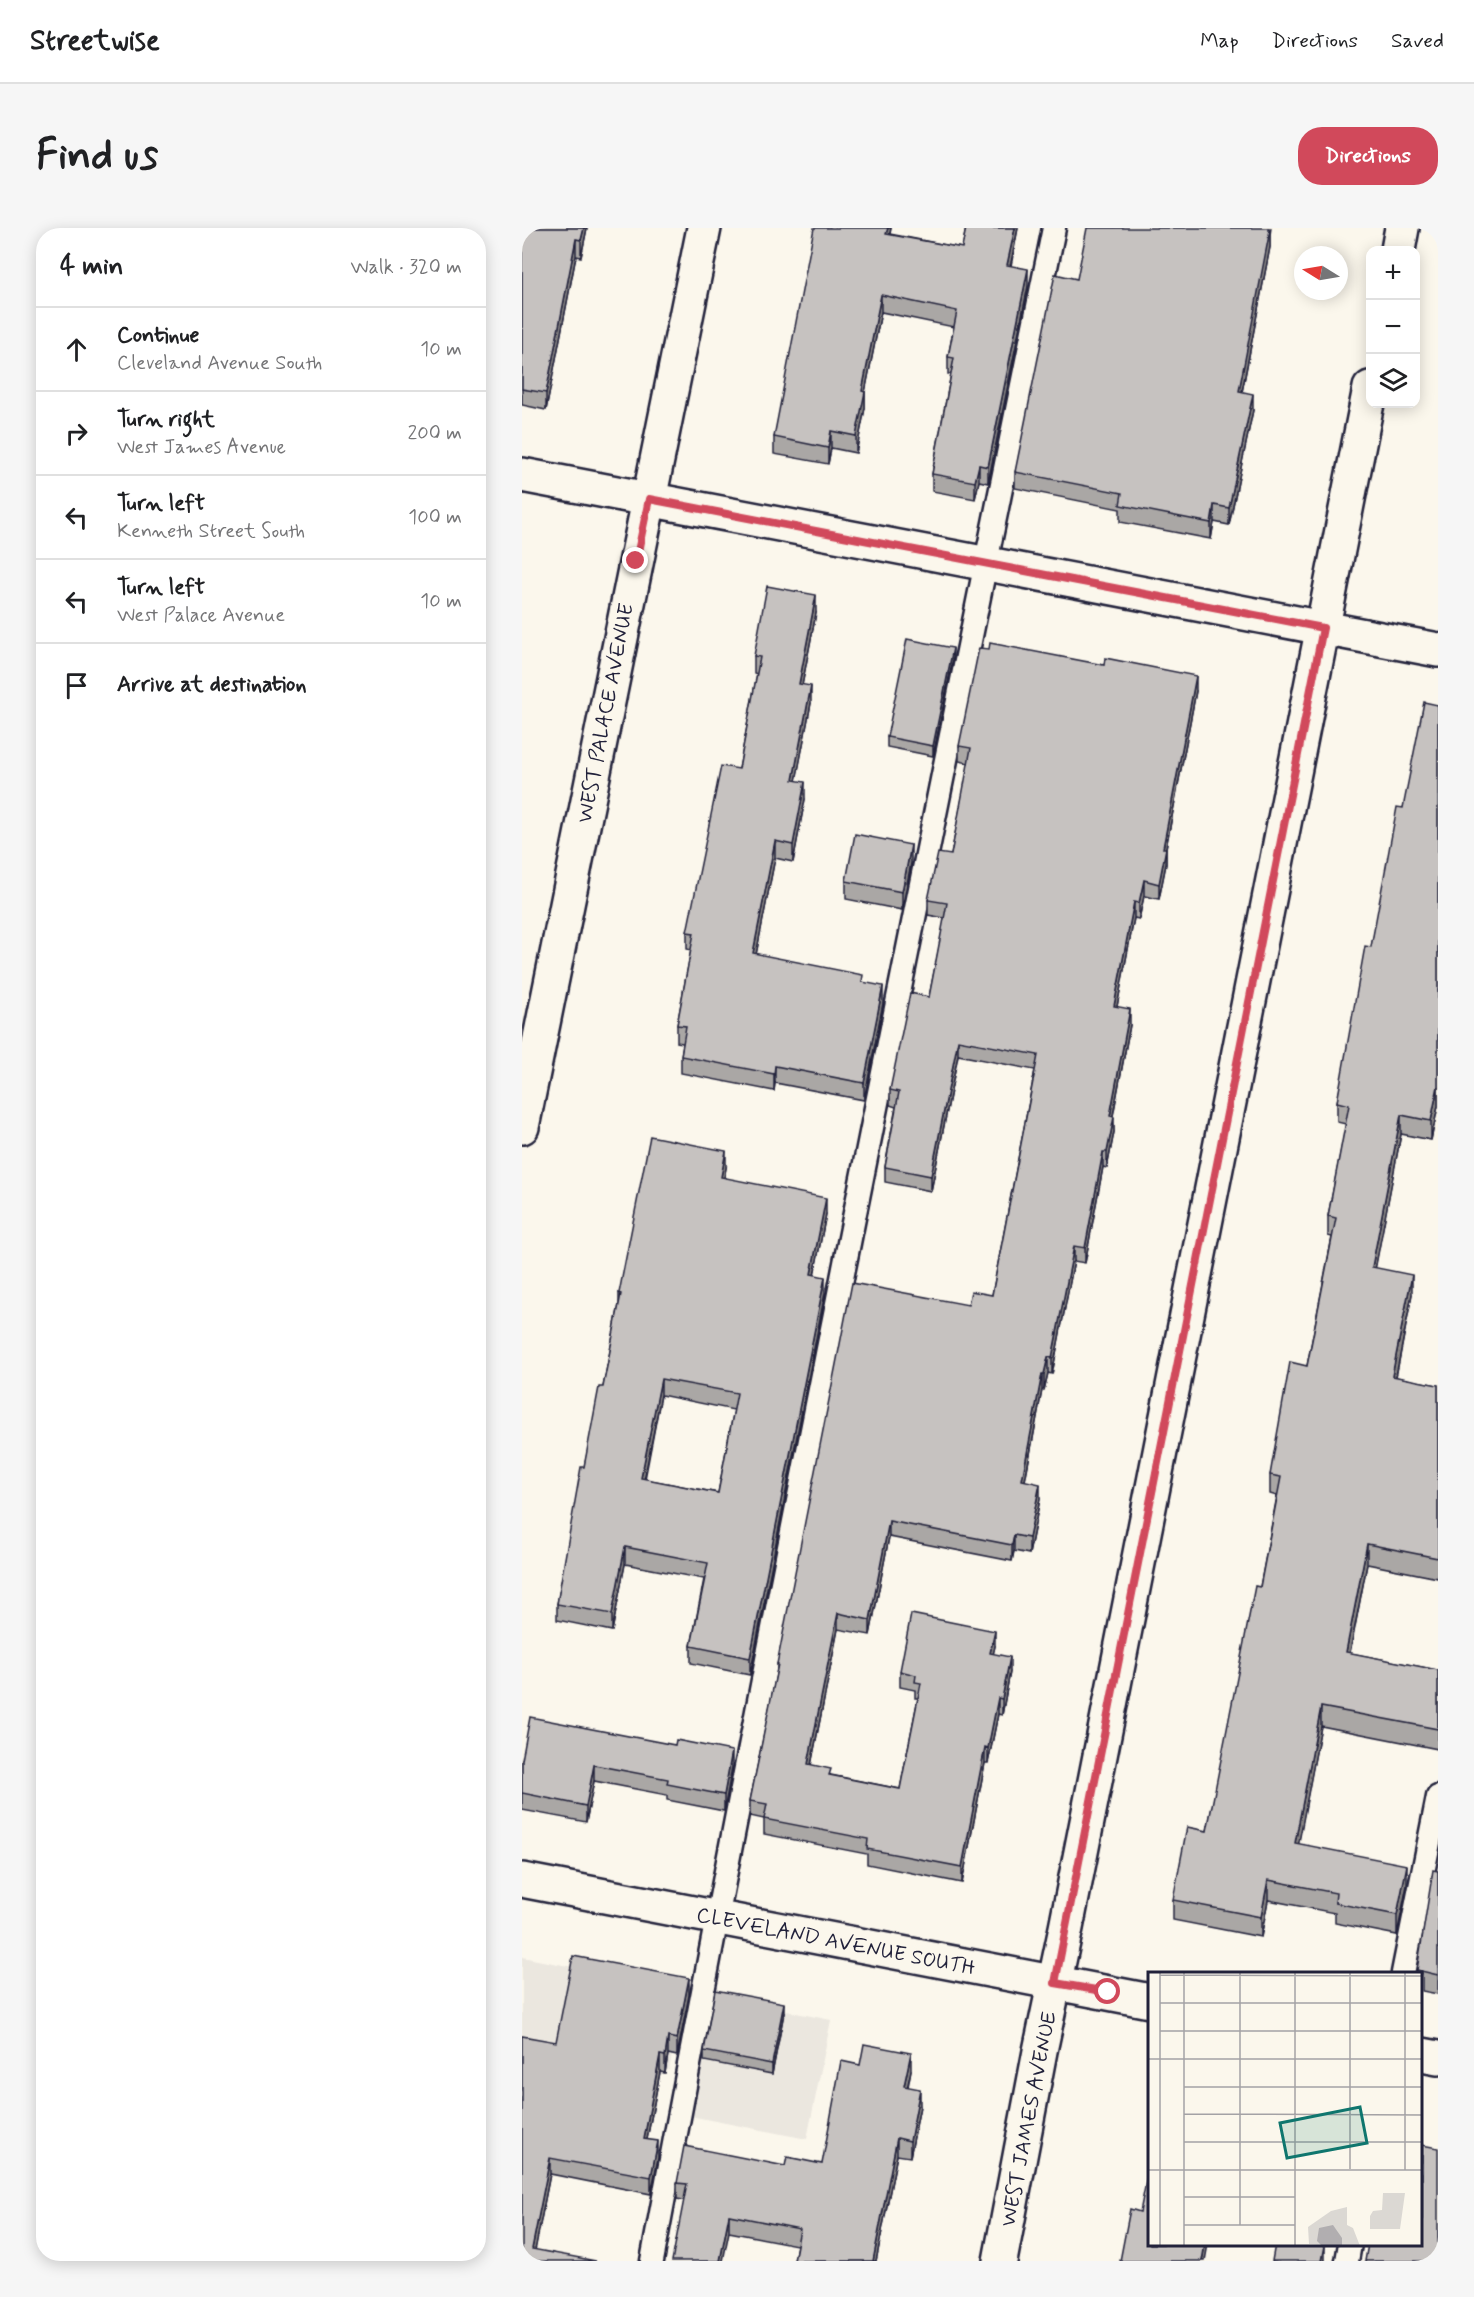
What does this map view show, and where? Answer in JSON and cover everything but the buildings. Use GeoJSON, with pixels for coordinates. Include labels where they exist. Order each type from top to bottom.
{"type":"FeatureCollection","features":[{"type":"Feature","properties":{"kind":"street","name":"WEST PALACE AVENUE"},"geometry":{"type":"LineString","coordinates":[[522,1127],[704,228]]}},
{"type":"Feature","properties":{"kind":"street"},"geometry":{"type":"LineString","coordinates":[[1399,246],[1402,228]]}},
{"type":"Feature","properties":{"kind":"street","name":"WEST JAMES AVENUE"},"geometry":{"type":"LineString","coordinates":[[1000,2261],[1367,408]]}},
{"type":"Feature","properties":{"kind":"street"},"geometry":{"type":"LineString","coordinates":[[522,475],[1438,650]]}},
{"type":"Feature","properties":{"kind":"street","name":"CLEVELAND AVENUE SOUTH"},"geometry":{"type":"LineString","coordinates":[[522,1880],[1148,2001]]}},
{"type":"Feature","properties":{"kind":"street"},"geometry":{"type":"LineString","coordinates":[[1423,2055],[1438,2058]]}},
{"type":"Feature","properties":{"kind":"lane"},"geometry":{"type":"LineString","coordinates":[[652,2261],[716,1919],[985,564],[1054,228]]}},
{"type":"Feature","properties":{"kind":"lane"},"geometry":{"type":"LineString","coordinates":[[1403,1972],[1438,1797]]}},
{"type":"Feature","properties":{"kind":"lane"},"geometry":{"type":"LineString","coordinates":[[1347,2261],[1350,2246]]}},
{"type":"Feature","properties":{"kind":"shaded area"},"geometry":{"type":"Polygon","coordinates":[[[522,1957],[685,1989],[669,2070],[522,2040],[522,1957]]]}},
{"type":"Feature","properties":{"kind":"shaded area"},"geometry":{"type":"Polygon","coordinates":[[[712,1996],[831,2020],[807,2139],[690,2116],[712,1996]]]}},
{"type":"Feature","properties":{"kind":"route"},"geometry":{"type":"LineString","coordinates":[[636,561],[649,499],[1323,628],[1055,1983],[1108,1992]]}}]}
